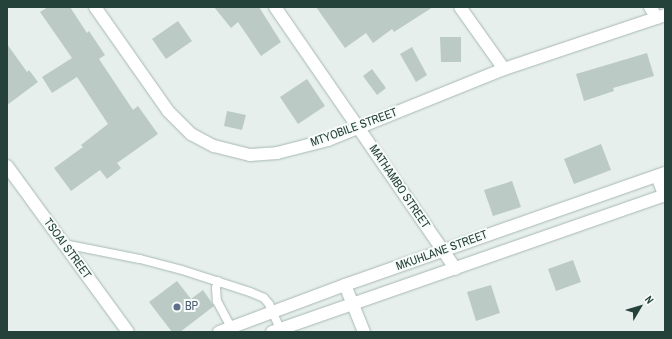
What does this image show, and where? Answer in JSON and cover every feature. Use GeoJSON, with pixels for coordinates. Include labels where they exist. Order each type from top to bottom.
{"type":"FeatureCollection","features":[{"type":"Feature","properties":{"kind":"street","name":"MTYOBILE STREET"},"geometry":{"type":"LineString","coordinates":[[95,7],[168,111],[191,134],[214,146],[250,154],[277,153],[328,140],[504,69],[661,16]]}},
{"type":"Feature","properties":{"kind":"street","name":"MATHAMBO STREET"},"geometry":{"type":"LineString","coordinates":[[275,7],[456,269]]}},
{"type":"Feature","properties":{"kind":"street"},"geometry":{"type":"LineString","coordinates":[[460,7],[504,69]]}},
{"type":"Feature","properties":{"kind":"street"},"geometry":{"type":"LineString","coordinates":[[650,7],[661,16]]}},
{"type":"Feature","properties":{"kind":"street","name":"TSOAI STREET"},"geometry":{"type":"LineString","coordinates":[[7,166],[128,332]]}},
{"type":"Feature","properties":{"kind":"street"},"geometry":{"type":"LineString","coordinates":[[661,174],[665,196]]}},
{"type":"Feature","properties":{"kind":"street","name":"MKUHLANE STREET"},"geometry":{"type":"LineString","coordinates":[[219,332],[272,311],[442,250],[661,174]]}},
{"type":"Feature","properties":{"kind":"street","name":"MKUHLANE STREET"},"geometry":{"type":"LineString","coordinates":[[276,331],[665,196]]}},
{"type":"Feature","properties":{"kind":"street"},"geometry":{"type":"LineString","coordinates":[[345,285],[364,332]]}},
{"type":"Feature","properties":{"kind":"lane"},"geometry":{"type":"LineString","coordinates":[[64,244],[140,259],[218,281],[264,298],[272,311],[276,331]]}},
{"type":"Feature","properties":{"kind":"lane"},"geometry":{"type":"LineString","coordinates":[[218,281],[216,288],[217,301],[231,327]]}},
{"type":"Feature","properties":{"kind":"building"},"geometry":{"type":"Polygon","coordinates":[[[48,7],[70,7],[87,33],[89,31],[105,55],[99,59],[133,110],[138,106],[158,134],[117,163],[121,168],[107,179],[100,170],[71,191],[54,168],[83,147],[81,145],[108,124],[77,77],[52,93],[42,77],[72,58],[40,12],[48,7]]]}},
{"type":"Feature","properties":{"kind":"building"},"geometry":{"type":"Polygon","coordinates":[[[214,7],[259,7],[281,42],[261,56],[238,22],[231,28],[214,7]]]}},
{"type":"Feature","properties":{"kind":"building"},"geometry":{"type":"Polygon","coordinates":[[[316,7],[433,7],[394,32],[392,29],[373,43],[366,33],[345,48],[316,7]]]}},
{"type":"Feature","properties":{"kind":"building"},"geometry":{"type":"Polygon","coordinates":[[[178,21],[192,41],[166,59],[152,39],[178,21]]]}},
{"type":"Feature","properties":{"kind":"building"},"geometry":{"type":"Polygon","coordinates":[[[440,37],[461,37],[461,62],[441,62],[440,37]]]}},
{"type":"Feature","properties":{"kind":"building"},"geometry":{"type":"Polygon","coordinates":[[[7,44],[27,72],[29,70],[38,82],[7,105],[7,44]]]}},
{"type":"Feature","properties":{"kind":"building"},"geometry":{"type":"Polygon","coordinates":[[[412,47],[427,75],[416,82],[400,54],[412,47]]]}},
{"type":"Feature","properties":{"kind":"building"},"geometry":{"type":"Polygon","coordinates":[[[647,53],[654,76],[613,88],[614,91],[584,101],[576,74],[647,53]]]}},
{"type":"Feature","properties":{"kind":"building"},"geometry":{"type":"Polygon","coordinates":[[[372,69],[386,88],[377,95],[363,76],[372,69]]]}},
{"type":"Feature","properties":{"kind":"building"},"geometry":{"type":"Polygon","coordinates":[[[307,79],[325,106],[298,124],[280,97],[307,79]]]}},
{"type":"Feature","properties":{"kind":"building"},"geometry":{"type":"Polygon","coordinates":[[[227,111],[246,115],[242,130],[224,126],[227,111]]]}},
{"type":"Feature","properties":{"kind":"building"},"geometry":{"type":"Polygon","coordinates":[[[601,144],[611,170],[574,184],[564,159],[601,144]]]}},
{"type":"Feature","properties":{"kind":"building"},"geometry":{"type":"Polygon","coordinates":[[[512,181],[521,207],[493,216],[484,190],[512,181]]]}},
{"type":"Feature","properties":{"kind":"building"},"geometry":{"type":"Polygon","coordinates":[[[573,260],[581,282],[556,291],[548,269],[573,260]]]}},
{"type":"Feature","properties":{"kind":"building"},"geometry":{"type":"Polygon","coordinates":[[[177,281],[191,299],[203,290],[214,306],[180,332],[172,332],[149,302],[177,281]]]}},
{"type":"Feature","properties":{"kind":"building"},"geometry":{"type":"Polygon","coordinates":[[[491,285],[500,313],[476,321],[467,292],[491,285]]]}},
{"type":"Feature","properties":{"kind":"place","name":"BP"},"geometry":{"type":"Point","coordinates":[177,307]}}]}
